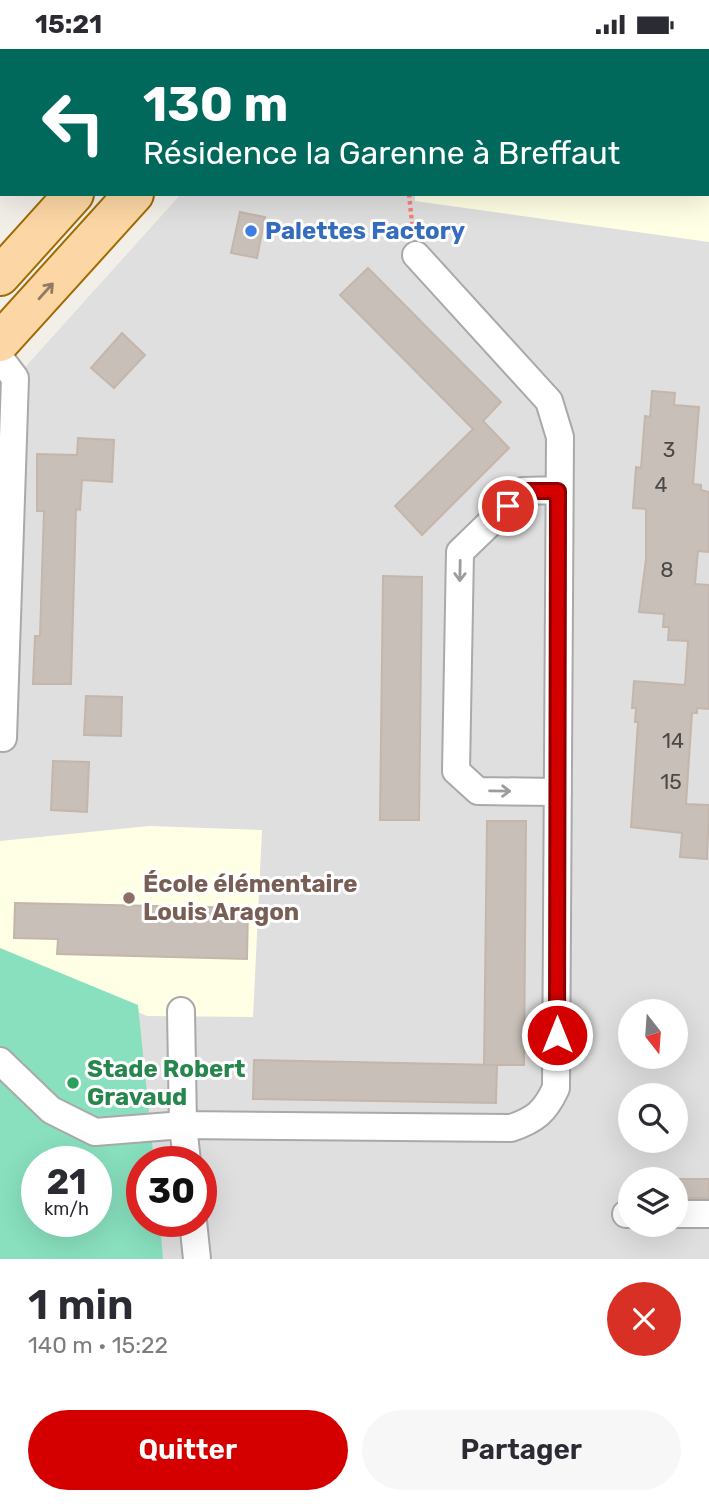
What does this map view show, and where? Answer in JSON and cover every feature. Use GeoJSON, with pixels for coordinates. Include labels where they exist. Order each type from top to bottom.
{"type":"FeatureCollection","features":[{"type":"Feature","properties":{"kind":"main road"},"geometry":{"type":"LineString","coordinates":[[0,276],[72,196]]}},
{"type":"Feature","properties":{"kind":"main road"},"geometry":{"type":"LineString","coordinates":[[0,342],[132,196]]}},
{"type":"Feature","properties":{"kind":"street"},"geometry":{"type":"LineString","coordinates":[[0,1062],[51,1110],[95,1132],[183,1125],[510,1128],[534,1121],[547,1108],[556,1088],[560,437],[549,401],[416,255]]}},
{"type":"Feature","properties":{"kind":"street"},"geometry":{"type":"LineString","coordinates":[[0,358],[15,378],[3,738]]}},
{"type":"Feature","properties":{"kind":"street"},"geometry":{"type":"LineString","coordinates":[[558,491],[523,491],[460,552],[456,771],[478,791],[558,793]]}},
{"type":"Feature","properties":{"kind":"street"},"geometry":{"type":"LineString","coordinates":[[181,1011],[185,1146]]}},
{"type":"Feature","properties":{"kind":"street"},"geometry":{"type":"LineString","coordinates":[[688,1215],[709,1215]]}},
{"type":"Feature","properties":{"kind":"street"},"geometry":{"type":"LineString","coordinates":[[195,1237],[197,1259]]}},
{"type":"Feature","properties":{"kind":"path"},"geometry":{"type":"LineString","coordinates":[[409,196],[416,255]]}},
{"type":"Feature","properties":{"kind":"shaded area"},"geometry":{"type":"Polygon","coordinates":[[[179,196],[709,196],[709,1259],[0,1259],[0,395],[179,196]]]}},
{"type":"Feature","properties":{"kind":"shaded area"},"geometry":{"type":"Polygon","coordinates":[[[415,196],[709,196],[709,242],[415,201],[415,196]]]}},
{"type":"Feature","properties":{"kind":"shaded area","name":"École élémentaire Louis Aragon"},"geometry":{"type":"Polygon","coordinates":[[[149,826],[262,830],[253,1017],[147,1016],[0,956],[0,841],[149,826]]]}},
{"type":"Feature","properties":{"kind":"green space","name":"Stade Robert Gravaud"},"geometry":{"type":"Polygon","coordinates":[[[0,948],[138,1005],[152,1146],[126,1146],[126,1237],[161,1237],[163,1259],[0,1259],[0,948]]]}},
{"type":"Feature","properties":{"kind":"building"},"geometry":{"type":"Polygon","coordinates":[[[240,212],[265,217],[257,258],[231,253],[240,212]]]}},
{"type":"Feature","properties":{"kind":"building"},"geometry":{"type":"Polygon","coordinates":[[[368,268],[501,402],[483,421],[509,448],[422,535],[395,506],[473,429],[340,295],[368,268]]]}},
{"type":"Feature","properties":{"kind":"building"},"geometry":{"type":"Polygon","coordinates":[[[122,333],[145,355],[114,388],[91,368],[122,333]]]}},
{"type":"Feature","properties":{"kind":"building"},"geometry":{"type":"Polygon","coordinates":[[[652,391],[675,393],[674,405],[699,407],[693,484],[701,485],[701,490],[709,492],[709,552],[698,551],[695,584],[709,585],[709,709],[697,708],[697,713],[692,713],[686,804],[709,805],[707,859],[680,857],[682,833],[631,827],[638,722],[635,722],[636,708],[632,708],[634,681],[685,685],[688,641],[668,640],[669,627],[663,627],[664,614],[639,612],[646,559],[646,509],[633,508],[636,467],[641,468],[645,416],[650,417],[652,391]]]}},
{"type":"Feature","properties":{"kind":"building"},"geometry":{"type":"Polygon","coordinates":[[[78,438],[114,440],[112,482],[82,480],[80,510],[76,509],[71,684],[33,684],[35,636],[40,636],[44,511],[37,511],[37,454],[77,455],[78,438]]]}},
{"type":"Feature","properties":{"kind":"building"},"geometry":{"type":"Polygon","coordinates":[[[383,576],[422,577],[419,820],[380,820],[383,576]]]}},
{"type":"Feature","properties":{"kind":"building"},"geometry":{"type":"Polygon","coordinates":[[[86,696],[122,697],[121,736],[84,735],[86,696]]]}},
{"type":"Feature","properties":{"kind":"building"},"geometry":{"type":"Polygon","coordinates":[[[53,761],[89,762],[87,812],[51,810],[53,761]]]}},
{"type":"Feature","properties":{"kind":"building"},"geometry":{"type":"Polygon","coordinates":[[[487,821],[526,821],[524,1065],[484,1065],[487,821]]]}},
{"type":"Feature","properties":{"kind":"building"},"geometry":{"type":"Polygon","coordinates":[[[15,903],[248,908],[247,959],[57,954],[58,939],[14,938],[15,903]]]}},
{"type":"Feature","properties":{"kind":"building"},"geometry":{"type":"Polygon","coordinates":[[[254,1060],[497,1065],[496,1103],[253,1099],[254,1060]]]}},
{"type":"Feature","properties":{"kind":"building"},"geometry":{"type":"Polygon","coordinates":[[[688,1179],[709,1179],[709,1198],[688,1198],[688,1179]]]}},
{"type":"Feature","properties":{"kind":"place","name":"Palettes Factory"},"geometry":{"type":"Point","coordinates":[251,231]}},
{"type":"Feature","properties":{"kind":"place","name":"École élémentaire Louis Aragon"},"geometry":{"type":"Point","coordinates":[129,898]}},
{"type":"Feature","properties":{"kind":"place","name":"Stade Robert Gravaud"},"geometry":{"type":"Point","coordinates":[73,1083]}},
{"type":"Feature","properties":{"kind":"route"},"geometry":{"type":"LineString","coordinates":[[508,506],[523,491],[558,491],[557,1035]]}}]}
